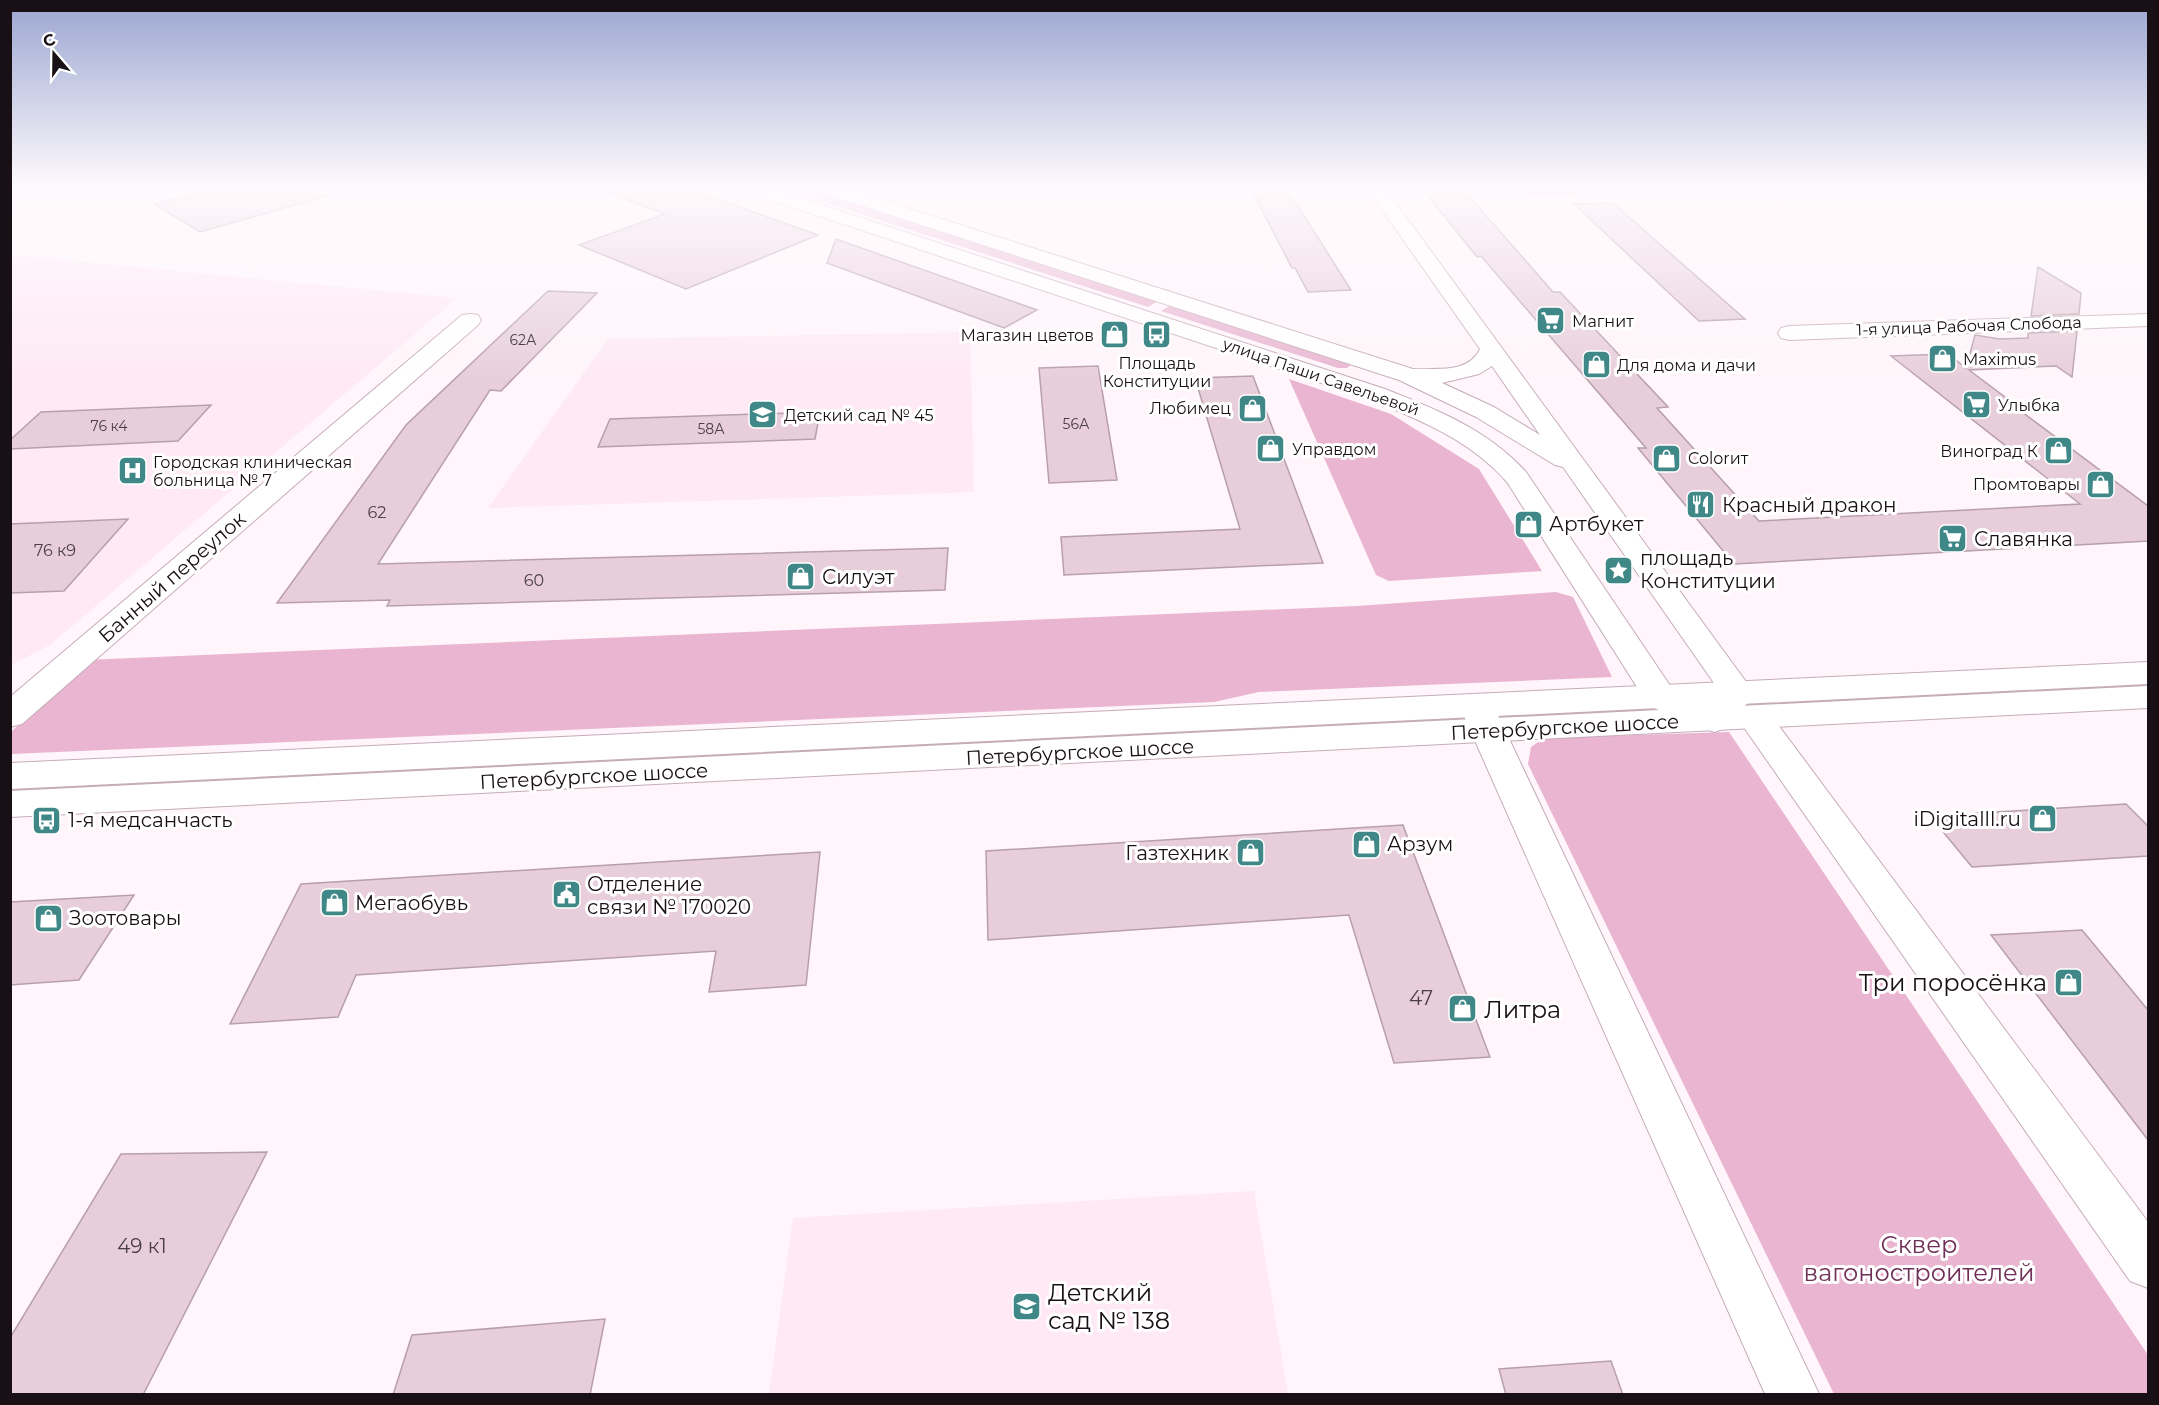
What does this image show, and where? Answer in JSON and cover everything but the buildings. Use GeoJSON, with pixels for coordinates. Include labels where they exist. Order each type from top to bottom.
{"type":"FeatureCollection","features":[{"type":"Feature","properties":{"kind":"main road","name":"улица Паши Савельевой"},"geometry":{"type":"LineString","coordinates":[[949,253],[1377,394],[1429,415],[1482,445],[1514,474],[1660,698]]}},
{"type":"Feature","properties":{"kind":"main road","name":"улица Паши Савельевой"},"geometry":{"type":"LineString","coordinates":[[1025,253],[1407,375],[1478,408],[1529,437],[1580,471]]}},
{"type":"Feature","properties":{"kind":"main road","name":"улица Паши Савельевой"},"geometry":{"type":"LineString","coordinates":[[1423,253],[2148,1263]]}},
{"type":"Feature","properties":{"kind":"main road","name":"Банный переулок"},"geometry":{"type":"LineString","coordinates":[[10,716],[470,320]]}},
{"type":"Feature","properties":{"kind":"main road","name":"1-я улица Рабочая Слобода"},"geometry":{"type":"LineString","coordinates":[[1789,333],[2148,320]]}},
{"type":"Feature","properties":{"kind":"main road"},"geometry":{"type":"LineString","coordinates":[[1407,375],[1439,376],[1467,370],[1486,360],[1492,348]]}},
{"type":"Feature","properties":{"kind":"main road"},"geometry":{"type":"LineString","coordinates":[[1429,415],[1478,408],[1503,394],[1509,383],[1510,372]]}},
{"type":"Feature","properties":{"kind":"main road","name":"Петербургское шоссе"},"geometry":{"type":"LineString","coordinates":[[10,776],[1483,719],[1713,720],[1747,706],[2148,674]]}},
{"type":"Feature","properties":{"kind":"main road","name":"Петербургское шоссе"},"geometry":{"type":"LineString","coordinates":[[10,804],[1483,719],[1660,698],[1747,706],[2148,697]]}},
{"type":"Feature","properties":{"kind":"main road"},"geometry":{"type":"LineString","coordinates":[[1660,698],[1713,720]]}},
{"type":"Feature","properties":{"kind":"main road"},"geometry":{"type":"LineString","coordinates":[[1483,719],[1792,1395]]}},
{"type":"Feature","properties":{"kind":"shaded area","name":"Городская клиническая больница № 7"},"geometry":{"type":"Polygon","coordinates":[[[11,255],[457,298],[50,645],[11,665],[11,255]]]}},
{"type":"Feature","properties":{"kind":"shaded area","name":"Детский сад № 45"},"geometry":{"type":"Polygon","coordinates":[[[970,332],[974,492],[488,508],[608,339],[970,332]]]}},
{"type":"Feature","properties":{"kind":"shaded area","name":"Детский сад № 138"},"geometry":{"type":"Polygon","coordinates":[[[1254,1191],[1288,1394],[769,1394],[793,1218],[1254,1191]]]}},
{"type":"Feature","properties":{"kind":"green space"},"geometry":{"type":"Polygon","coordinates":[[[980,253],[1011,253],[1160,300],[1148,307],[980,253]]]}},
{"type":"Feature","properties":{"kind":"green space"},"geometry":{"type":"Polygon","coordinates":[[[1173,304],[1352,364],[1347,368],[1338,368],[1161,311],[1173,304]]]}},
{"type":"Feature","properties":{"kind":"green space"},"geometry":{"type":"Polygon","coordinates":[[[1289,379],[1391,414],[1479,469],[1542,571],[1389,581],[1376,575],[1289,379]]]}},
{"type":"Feature","properties":{"kind":"green space"},"geometry":{"type":"Polygon","coordinates":[[[1556,592],[1573,597],[1612,677],[1259,692],[1214,702],[11,754],[11,732],[86,660],[1357,606],[1556,592]]]}},
{"type":"Feature","properties":{"kind":"green space","name":"Сквер вагоностроителей"},"geometry":{"type":"Polygon","coordinates":[[[1729,732],[2148,1355],[2148,1394],[1834,1394],[1528,764],[1531,747],[1544,738],[1729,732]]]}},
{"type":"Feature","properties":{"kind":"place","name":"Магнит"},"geometry":{"type":"Point","coordinates":[1551,321]}},
{"type":"Feature","properties":{"kind":"place","name":"Магазин цветов"},"geometry":{"type":"Point","coordinates":[1115,335]}},
{"type":"Feature","properties":{"kind":"place","name":"Площадь Конституции"},"geometry":{"type":"Point","coordinates":[1157,335]}},
{"type":"Feature","properties":{"kind":"place","name":"Maximus"},"geometry":{"type":"Point","coordinates":[1942,359]}},
{"type":"Feature","properties":{"kind":"place","name":"Для дома и дачи"},"geometry":{"type":"Point","coordinates":[1596,365]}},
{"type":"Feature","properties":{"kind":"place","name":"Улыбка"},"geometry":{"type":"Point","coordinates":[1977,405]}},
{"type":"Feature","properties":{"kind":"place","name":"Любимец"},"geometry":{"type":"Point","coordinates":[1252,408]}},
{"type":"Feature","properties":{"kind":"place","name":"Детский сад № 45"},"geometry":{"type":"Point","coordinates":[763,415]}},
{"type":"Feature","properties":{"kind":"place","name":"Управдом"},"geometry":{"type":"Point","coordinates":[1271,449]}},
{"type":"Feature","properties":{"kind":"place","name":"Виноград К"},"geometry":{"type":"Point","coordinates":[2059,451]}},
{"type":"Feature","properties":{"kind":"place","name":"Colorит"},"geometry":{"type":"Point","coordinates":[1667,458]}},
{"type":"Feature","properties":{"kind":"place","name":"Городская клиническая больница № 7"},"geometry":{"type":"Point","coordinates":[132,471]}},
{"type":"Feature","properties":{"kind":"place","name":"Промтовары"},"geometry":{"type":"Point","coordinates":[2101,484]}},
{"type":"Feature","properties":{"kind":"place","name":"Красный дракон"},"geometry":{"type":"Point","coordinates":[1701,505]}},
{"type":"Feature","properties":{"kind":"place","name":"Артбукет"},"geometry":{"type":"Point","coordinates":[1528,524]}},
{"type":"Feature","properties":{"kind":"place","name":"Славянка"},"geometry":{"type":"Point","coordinates":[1953,539]}},
{"type":"Feature","properties":{"kind":"place","name":"площадь Конституции"},"geometry":{"type":"Point","coordinates":[1619,570]}},
{"type":"Feature","properties":{"kind":"place","name":"Силуэт"},"geometry":{"type":"Point","coordinates":[801,577]}},
{"type":"Feature","properties":{"kind":"place","name":"iDigitalll.ru"},"geometry":{"type":"Point","coordinates":[2042,819]}},
{"type":"Feature","properties":{"kind":"place","name":"1-я медсанчасть"},"geometry":{"type":"Point","coordinates":[47,820]}},
{"type":"Feature","properties":{"kind":"place","name":"Арзум"},"geometry":{"type":"Point","coordinates":[1366,844]}},
{"type":"Feature","properties":{"kind":"place","name":"Газтехник"},"geometry":{"type":"Point","coordinates":[1250,853]}},
{"type":"Feature","properties":{"kind":"place","name":"Отделение связи № 170020"},"geometry":{"type":"Point","coordinates":[566,895]}},
{"type":"Feature","properties":{"kind":"place","name":"Мегаобувь"},"geometry":{"type":"Point","coordinates":[334,903]}},
{"type":"Feature","properties":{"kind":"place","name":"Зоотовары"},"geometry":{"type":"Point","coordinates":[48,918]}},
{"type":"Feature","properties":{"kind":"place","name":"Три поросёнка"},"geometry":{"type":"Point","coordinates":[2068,982]}},
{"type":"Feature","properties":{"kind":"place","name":"Литра"},"geometry":{"type":"Point","coordinates":[1463,1009]}},
{"type":"Feature","properties":{"kind":"place","name":"Детский сад № 138"},"geometry":{"type":"Point","coordinates":[1027,1306]}}]}
